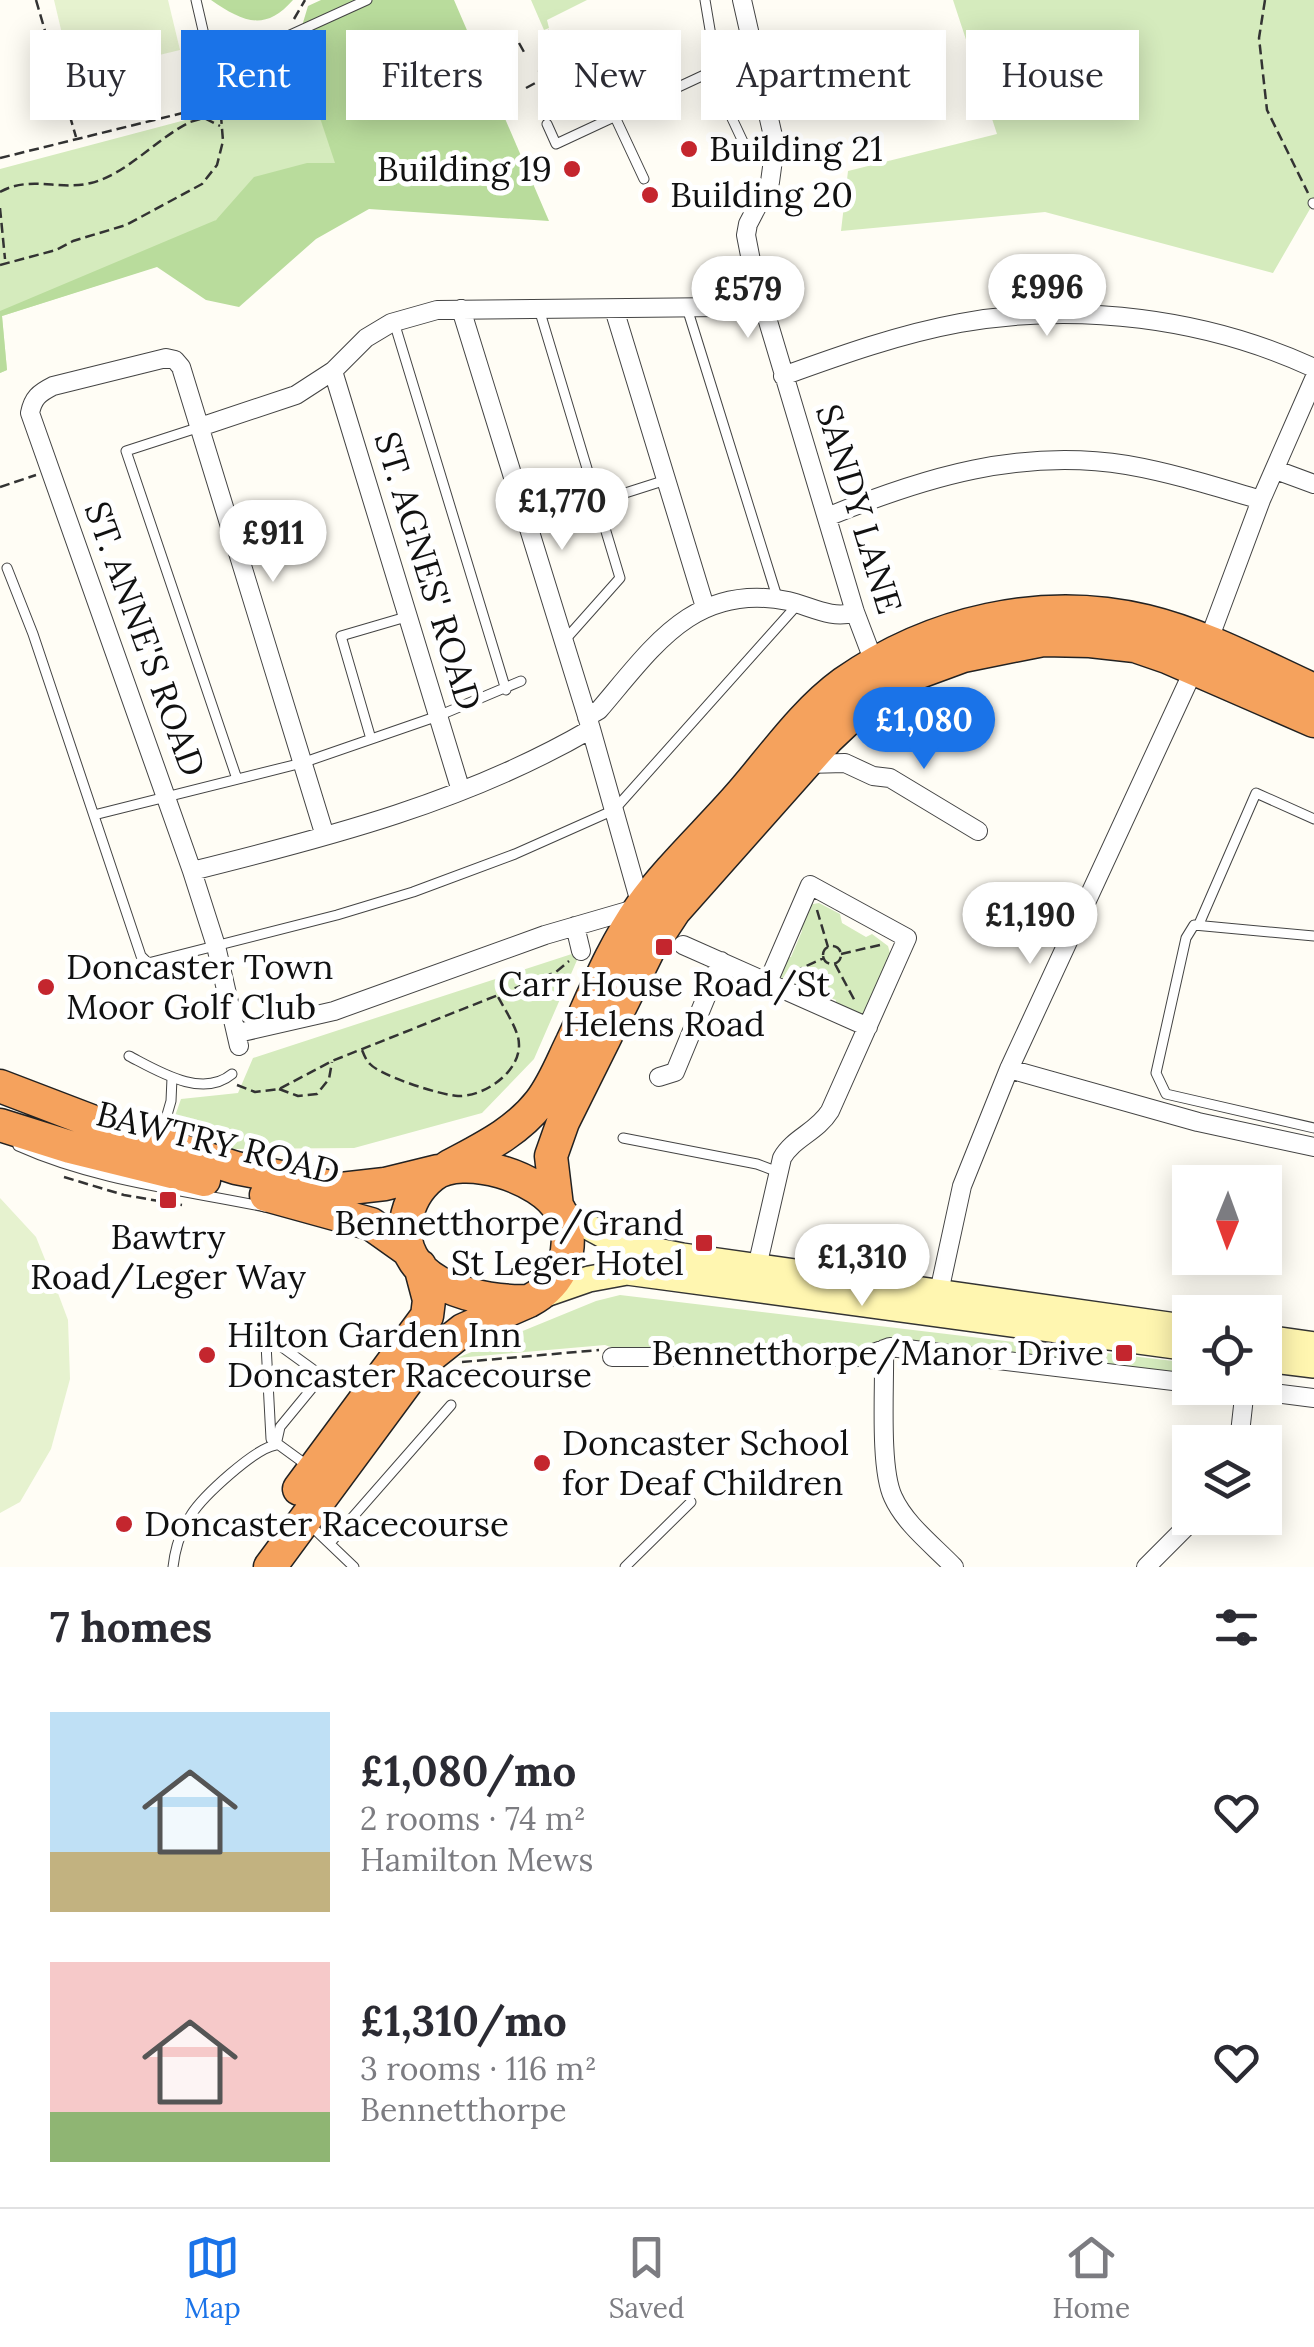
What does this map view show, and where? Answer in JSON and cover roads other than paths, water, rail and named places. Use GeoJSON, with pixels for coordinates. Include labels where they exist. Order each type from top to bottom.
{"type":"FeatureCollection","features":[{"type":"Feature","properties":{"kind":"highway"},"geometry":{"type":"LineString","coordinates":[[270,1567],[419,1365],[463,1330],[535,1298],[560,1272],[567,1254],[568,1234],[559,1209],[551,1156],[563,1122],[648,951],[675,910],[804,764],[864,704],[881,677],[940,633],[988,619],[1046,610],[1095,612],[1148,622],[1314,721]]}},
{"type":"Feature","properties":{"kind":"highway"},"geometry":{"type":"LineString","coordinates":[[1201,654],[1310,684]]}},
{"type":"Feature","properties":{"kind":"highway"},"geometry":{"type":"LineString","coordinates":[[246,1567],[426,1316],[429,1300],[408,1252],[405,1234],[406,1218],[416,1193],[443,1169],[504,1137],[540,1102],[641,907],[805,719],[842,684],[881,677]]}},
{"type":"Feature","properties":{"kind":"highway","name":"BAWTRY ROAD"},"geometry":{"type":"LineString","coordinates":[[0,1086],[236,1168],[341,1188],[385,1184],[443,1169]]}},
{"type":"Feature","properties":{"kind":"highway","name":"BAWTRY ROAD"},"geometry":{"type":"LineString","coordinates":[[236,1168],[344,1172],[412,1159],[526,1117]]}},
{"type":"Feature","properties":{"kind":"highway","name":"BAWTRY ROAD"},"geometry":{"type":"LineString","coordinates":[[0,1125],[70,1147],[334,1212],[371,1224],[408,1252]]}},
{"type":"Feature","properties":{"kind":"highway"},"geometry":{"type":"LineString","coordinates":[[443,1169],[478,1166],[508,1174],[534,1187],[559,1209]]}},
{"type":"Feature","properties":{"kind":"highway"},"geometry":{"type":"LineString","coordinates":[[408,1252],[439,1283],[466,1295],[499,1302],[535,1298]]}},
{"type":"Feature","properties":{"kind":"street","name":"SANDY LANE"},"geometry":{"type":"LineString","coordinates":[[742,0],[749,30]]}},
{"type":"Feature","properties":{"kind":"street","name":"SANDY LANE"},"geometry":{"type":"LineString","coordinates":[[770,120],[776,145],[770,182],[748,224],[746,236],[760,296],[855,612],[881,677]]}},
{"type":"Feature","properties":{"kind":"street"},"geometry":{"type":"LineString","coordinates":[[325,836],[200,427],[296,395],[333,371],[366,338],[394,322],[436,310],[724,307],[760,296]]}},
{"type":"Feature","properties":{"kind":"street"},"geometry":{"type":"LineString","coordinates":[[461,310],[589,723],[641,907]]}},
{"type":"Feature","properties":{"kind":"street"},"geometry":{"type":"LineString","coordinates":[[614,310],[705,607]]}},
{"type":"Feature","properties":{"kind":"street"},"geometry":{"type":"LineString","coordinates":[[784,376],[863,347],[960,323],[1076,314],[1204,329],[1272,348],[1314,368]]}},
{"type":"Feature","properties":{"kind":"street","name":"ST. ANNE'S ROAD"},"geometry":{"type":"LineString","coordinates":[[200,427],[181,367],[166,358],[53,386],[32,401],[30,413],[192,871],[216,946],[238,1040],[574,926]]}},
{"type":"Feature","properties":{"kind":"street","name":"ST. AGNES' ROAD"},"geometry":{"type":"LineString","coordinates":[[333,371],[461,791]]}},
{"type":"Feature","properties":{"kind":"street"},"geometry":{"type":"LineString","coordinates":[[939,1292],[962,1186],[1009,1069],[1201,654],[1261,500],[1314,379]]}},
{"type":"Feature","properties":{"kind":"street"},"geometry":{"type":"LineString","coordinates":[[827,517],[927,479],[1032,460],[1125,465],[1261,500]]}},
{"type":"Feature","properties":{"kind":"street"},"geometry":{"type":"LineString","coordinates":[[1276,470],[1314,484]]}},
{"type":"Feature","properties":{"kind":"street"},"geometry":{"type":"LineString","coordinates":[[192,871],[325,836],[461,791],[539,759],[589,723],[664,634],[705,607],[738,599],[778,600],[838,616],[855,612]]}},
{"type":"Feature","properties":{"kind":"street"},"geometry":{"type":"LineString","coordinates":[[840,727],[845,762]]}},
{"type":"Feature","properties":{"kind":"street"},"geometry":{"type":"LineString","coordinates":[[804,764],[845,762],[873,776],[890,778],[978,831]]}},
{"type":"Feature","properties":{"kind":"street"},"geometry":{"type":"LineString","coordinates":[[757,1267],[778,1172],[788,1148],[822,1124],[908,938],[810,885],[768,982]]}},
{"type":"Feature","properties":{"kind":"street"},"geometry":{"type":"LineString","coordinates":[[581,951],[574,926],[641,907],[675,910]]}},
{"type":"Feature","properties":{"kind":"street"},"geometry":{"type":"LineString","coordinates":[[683,944],[868,1027]]}},
{"type":"Feature","properties":{"kind":"street"},"geometry":{"type":"LineString","coordinates":[[659,1078],[674,1072],[721,961]]}},
{"type":"Feature","properties":{"kind":"street"},"geometry":{"type":"LineString","coordinates":[[1009,1069],[1198,1122],[1314,1147]]}},
{"type":"Feature","properties":{"kind":"street"},"geometry":{"type":"LineString","coordinates":[[559,1209],[618,1244],[1172,1325]]}},
{"type":"Feature","properties":{"kind":"street"},"geometry":{"type":"LineString","coordinates":[[535,1298],[589,1279],[627,1272],[1172,1346]]}},
{"type":"Feature","properties":{"kind":"street"},"geometry":{"type":"LineString","coordinates":[[1282,1340],[1314,1344]]}},
{"type":"Feature","properties":{"kind":"street"},"geometry":{"type":"LineString","coordinates":[[884,1349],[887,1470],[892,1495],[907,1519],[954,1567]]}},
{"type":"Feature","properties":{"kind":"street"},"geometry":{"type":"LineString","coordinates":[[612,1357],[863,1357],[884,1349],[945,1351],[1172,1381]]}},
{"type":"Feature","properties":{"kind":"street"},"geometry":{"type":"LineString","coordinates":[[1282,1361],[1314,1365]]}},
{"type":"Feature","properties":{"kind":"street"},"geometry":{"type":"LineString","coordinates":[[1282,1393],[1314,1398]]}},
{"type":"Feature","properties":{"kind":"street"},"geometry":{"type":"LineString","coordinates":[[1146,1567],[1177,1535]]}},
{"type":"Feature","properties":{"kind":"lane"},"geometry":{"type":"LineString","coordinates":[[196,0],[203,30]]}},
{"type":"Feature","properties":{"kind":"lane"},"geometry":{"type":"LineString","coordinates":[[301,30],[366,0]]}},
{"type":"Feature","properties":{"kind":"lane"},"geometry":{"type":"LineString","coordinates":[[704,0],[710,30]]}},
{"type":"Feature","properties":{"kind":"lane"},"geometry":{"type":"LineString","coordinates":[[547,124],[556,144],[608,120]]}},
{"type":"Feature","properties":{"kind":"lane"},"geometry":{"type":"LineString","coordinates":[[616,120],[644,180]]}},
{"type":"Feature","properties":{"kind":"lane"},"geometry":{"type":"LineString","coordinates":[[733,120],[745,146]]}},
{"type":"Feature","properties":{"kind":"lane"},"geometry":{"type":"LineString","coordinates":[[538,308],[620,578],[564,641]]}},
{"type":"Feature","properties":{"kind":"lane"},"geometry":{"type":"LineString","coordinates":[[688,308],[778,600]]}},
{"type":"Feature","properties":{"kind":"lane"},"geometry":{"type":"LineString","coordinates":[[394,322],[506,690]]}},
{"type":"Feature","properties":{"kind":"lane"},"geometry":{"type":"LineString","coordinates":[[200,427],[126,451],[237,779]]}},
{"type":"Feature","properties":{"kind":"lane"},"geometry":{"type":"LineString","coordinates":[[597,502],[668,480]]}},
{"type":"Feature","properties":{"kind":"lane"},"geometry":{"type":"LineString","coordinates":[[7,568],[142,960],[148,962],[414,892],[515,854],[614,810],[798,604]]}},
{"type":"Feature","properties":{"kind":"lane"},"geometry":{"type":"LineString","coordinates":[[371,739],[341,636],[406,617]]}},
{"type":"Feature","properties":{"kind":"lane"},"geometry":{"type":"LineString","coordinates":[[94,815],[302,763],[438,716],[520,681]]}},
{"type":"Feature","properties":{"kind":"lane"},"geometry":{"type":"LineString","coordinates":[[1199,924],[1256,793],[1314,819]]}},
{"type":"Feature","properties":{"kind":"lane"},"geometry":{"type":"LineString","coordinates":[[1314,936],[1194,924],[1186,938],[1156,1073],[1166,1094],[1314,1128]]}},
{"type":"Feature","properties":{"kind":"lane"},"geometry":{"type":"LineString","coordinates":[[129,1056],[172,1078],[204,1084],[230,1077]]}},
{"type":"Feature","properties":{"kind":"lane"},"geometry":{"type":"LineString","coordinates":[[158,1144],[171,1101],[172,1078]]}},
{"type":"Feature","properties":{"kind":"lane"},"geometry":{"type":"LineString","coordinates":[[0,1133],[19,1147],[48,1159],[408,1252]]}},
{"type":"Feature","properties":{"kind":"lane"},"geometry":{"type":"LineString","coordinates":[[623,1138],[757,1164],[778,1172]]}},
{"type":"Feature","properties":{"kind":"lane"},"geometry":{"type":"LineString","coordinates":[[276,1445],[280,1427],[322,1376],[274,1340],[266,1341],[272,1439],[276,1445],[314,1470]]}},
{"type":"Feature","properties":{"kind":"lane"},"geometry":{"type":"LineString","coordinates":[[330,1543],[451,1405]]}},
{"type":"Feature","properties":{"kind":"lane"},"geometry":{"type":"LineString","coordinates":[[172,1567],[185,1526],[198,1506],[256,1453],[276,1445]]}},
{"type":"Feature","properties":{"kind":"lane"},"geometry":{"type":"LineString","coordinates":[[625,1567],[692,1502]]}},
{"type":"Feature","properties":{"kind":"lane"},"geometry":{"type":"LineString","coordinates":[[304,1518],[354,1567]]}},
{"type":"Feature","properties":{"kind":"place","name":"Building 21"},"geometry":{"type":"Point","coordinates":[689,149]}},
{"type":"Feature","properties":{"kind":"place","name":"Building 19"},"geometry":{"type":"Point","coordinates":[572,169]}},
{"type":"Feature","properties":{"kind":"place","name":"Building 20"},"geometry":{"type":"Point","coordinates":[650,195]}},
{"type":"Feature","properties":{"kind":"place","name":"Carr House Road/St Helens Road"},"geometry":{"type":"Point","coordinates":[664,947]}},
{"type":"Feature","properties":{"kind":"place","name":"Doncaster Town Moor Golf Club"},"geometry":{"type":"Point","coordinates":[46,987]}},
{"type":"Feature","properties":{"kind":"place","name":"Bawtry Road/Leger Way"},"geometry":{"type":"Point","coordinates":[168,1200]}},
{"type":"Feature","properties":{"kind":"place","name":"Bennetthorpe/Grand St Leger Hotel"},"geometry":{"type":"Point","coordinates":[704,1243]}},
{"type":"Feature","properties":{"kind":"place","name":"Bennetthorpe/Manor Drive"},"geometry":{"type":"Point","coordinates":[1124,1353]}},
{"type":"Feature","properties":{"kind":"place","name":"Hilton Garden Inn Doncaster Racecourse"},"geometry":{"type":"Point","coordinates":[207,1355]}},
{"type":"Feature","properties":{"kind":"place","name":"Doncaster School for Deaf Children"},"geometry":{"type":"Point","coordinates":[542,1463]}},
{"type":"Feature","properties":{"kind":"place","name":"Doncaster Racecourse"},"geometry":{"type":"Point","coordinates":[124,1524]}}]}
